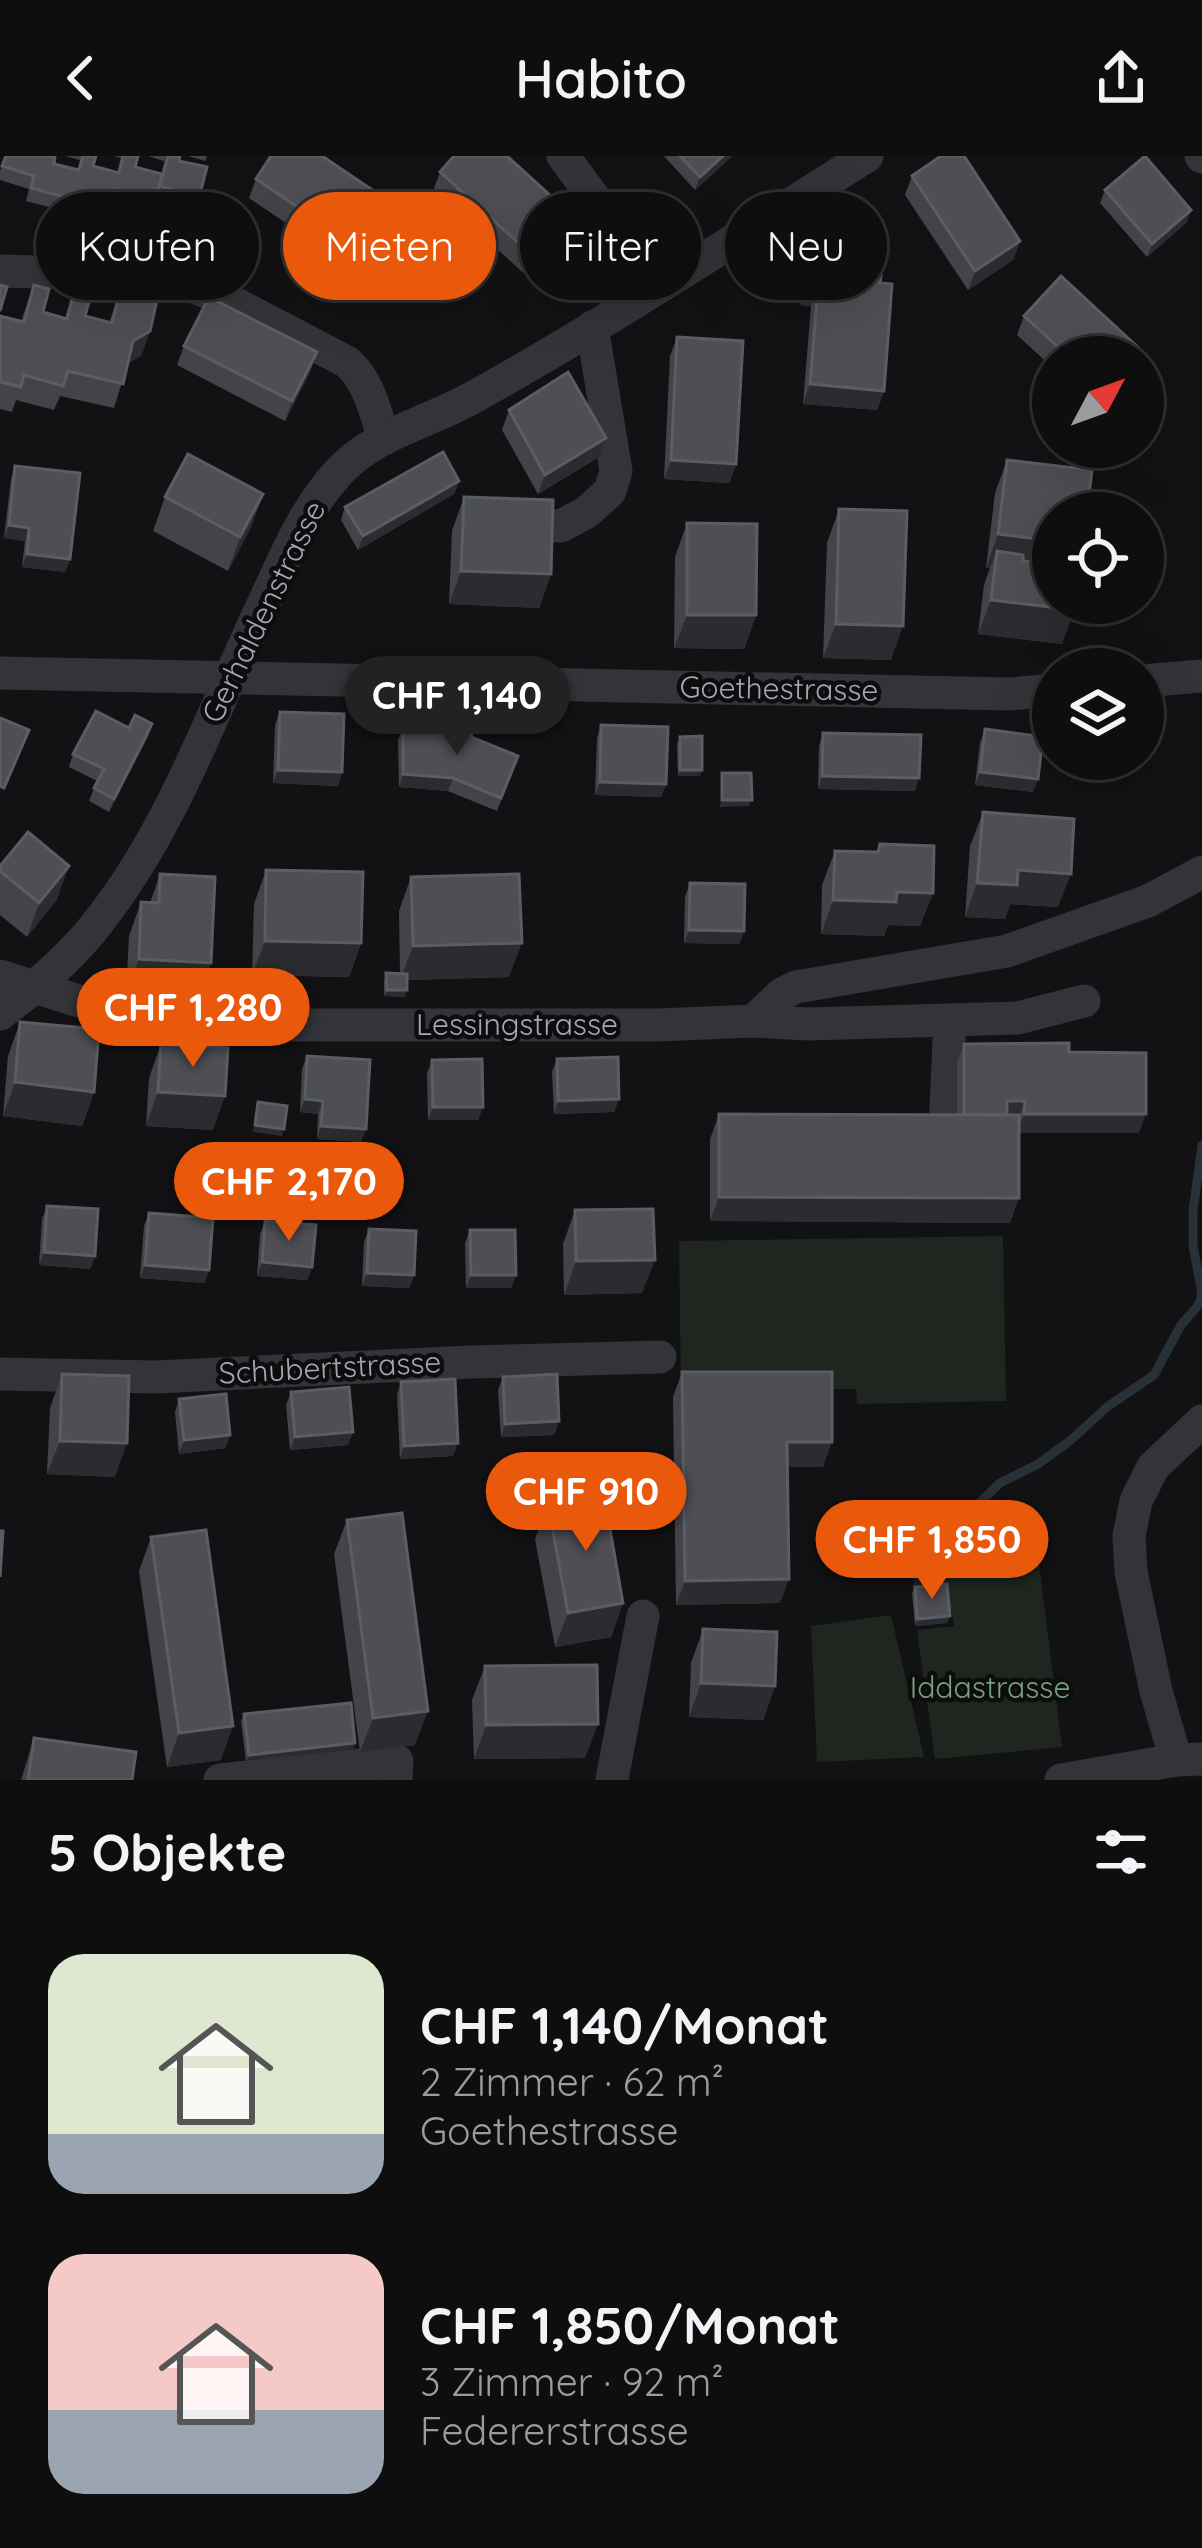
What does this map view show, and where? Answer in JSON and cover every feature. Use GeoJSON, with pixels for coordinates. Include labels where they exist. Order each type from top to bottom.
{"type":"FeatureCollection","features":[{"type":"Feature","properties":{"kind":"street"},"geometry":{"type":"LineString","coordinates":[[562,156],[590,192]]}},
{"type":"Feature","properties":{"kind":"street","name":"Gerhaldenstrasse"},"geometry":{"type":"LineString","coordinates":[[701,260],[867,156]]}},
{"type":"Feature","properties":{"kind":"street"},"geometry":{"type":"LineString","coordinates":[[0,271],[156,275],[198,287],[347,362],[363,380],[384,439]]}},
{"type":"Feature","properties":{"kind":"street","name":"Gerhaldenstrasse"},"geometry":{"type":"LineString","coordinates":[[0,1014],[36,986],[97,925],[132,876],[161,824],[295,536],[338,472],[362,450],[467,401],[637,300]]}},
{"type":"Feature","properties":{"kind":"street"},"geometry":{"type":"LineString","coordinates":[[506,524],[561,526],[587,512],[610,491],[616,471],[592,327]]}},
{"type":"Feature","properties":{"kind":"street","name":"Goethestrasse"},"geometry":{"type":"LineString","coordinates":[[0,673],[1032,692]]}},
{"type":"Feature","properties":{"kind":"street"},"geometry":{"type":"LineString","coordinates":[[1164,679],[1202,676]]}},
{"type":"Feature","properties":{"kind":"street"},"geometry":{"type":"LineString","coordinates":[[753,1021],[796,986],[1007,951],[1148,901],[1202,872]]}},
{"type":"Feature","properties":{"kind":"street","name":"Lessingstrasse"},"geometry":{"type":"LineString","coordinates":[[0,976],[126,1016],[186,1025],[808,1024],[1018,1018],[1084,1001]]}},
{"type":"Feature","properties":{"kind":"street"},"geometry":{"type":"LineString","coordinates":[[945,1128],[950,1020]]}},
{"type":"Feature","properties":{"kind":"street","name":"Schubertstrasse"},"geometry":{"type":"LineString","coordinates":[[0,1374],[156,1377],[660,1357]]}},
{"type":"Feature","properties":{"kind":"street"},"geometry":{"type":"LineString","coordinates":[[1061,1780],[1189,1760],[1156,1691],[1131,1572],[1130,1536],[1136,1501],[1153,1467],[1202,1421]]}},
{"type":"Feature","properties":{"kind":"street"},"geometry":{"type":"LineString","coordinates":[[612,1779],[608,1731],[643,1616]]}},
{"type":"Feature","properties":{"kind":"street"},"geometry":{"type":"LineString","coordinates":[[220,1780],[397,1761],[396,1780]]}},
{"type":"Feature","properties":{"kind":"green space"},"geometry":{"type":"Polygon","coordinates":[[[1003,1236],[1006,1401],[857,1404],[856,1389],[681,1391],[679,1241],[1003,1236]]]}},
{"type":"Feature","properties":{"kind":"green space","name":"Iddastrasse"},"geometry":{"type":"Polygon","coordinates":[[[1035,1532],[1062,1747],[935,1759],[917,1630],[954,1626],[947,1587],[913,1590],[917,1543],[1035,1532]]]}},
{"type":"Feature","properties":{"kind":"green space"},"geometry":{"type":"Polygon","coordinates":[[[891,1615],[924,1757],[817,1762],[811,1626],[891,1615]]]}},
{"type":"Feature","properties":{"kind":"building"},"geometry":{"type":"Polygon","coordinates":[[[6,156],[55,156],[54,164],[79,170],[83,156],[96,156],[93,166],[119,173],[123,156],[138,156],[135,167],[162,174],[157,192],[46,192],[31,188],[34,176],[2,166],[6,156]]]}},
{"type":"Feature","properties":{"kind":"building"},"geometry":{"type":"Polygon","coordinates":[[[168,156],[207,167],[201,192],[160,186],[168,156]]]}},
{"type":"Feature","properties":{"kind":"building"},"geometry":{"type":"Polygon","coordinates":[[[271,156],[322,156],[375,192],[283,192],[283,197],[256,179],[271,156]]]}},
{"type":"Feature","properties":{"kind":"building"},"geometry":{"type":"Polygon","coordinates":[[[454,156],[507,156],[547,192],[520,192],[520,244],[496,223],[496,192],[462,192],[440,172],[454,156]]]}},
{"type":"Feature","properties":{"kind":"building"},"geometry":{"type":"Polygon","coordinates":[[[680,156],[723,156],[700,177],[680,156]]]}},
{"type":"Feature","properties":{"kind":"building"},"geometry":{"type":"Polygon","coordinates":[[[941,156],[964,156],[1020,241],[975,271],[912,176],[941,156]]]}},
{"type":"Feature","properties":{"kind":"building"},"geometry":{"type":"Polygon","coordinates":[[[1145,156],[1191,210],[1152,244],[1105,190],[1145,156]]]}},
{"type":"Feature","properties":{"kind":"building"},"geometry":{"type":"Polygon","coordinates":[[[1061,276],[1126,336],[1046,336],[1024,316],[1061,276]]]}},
{"type":"Feature","properties":{"kind":"building"},"geometry":{"type":"Polygon","coordinates":[[[887,284],[892,284],[884,391],[810,384],[817,300],[887,300],[887,284]]]}},
{"type":"Feature","properties":{"kind":"building"},"geometry":{"type":"Polygon","coordinates":[[[0,285],[7,287],[0,311],[0,285]]]}},
{"type":"Feature","properties":{"kind":"building"},"geometry":{"type":"Polygon","coordinates":[[[34,285],[36,300],[46,300],[43,312],[67,319],[72,300],[89,300],[85,316],[112,323],[118,300],[157,300],[150,331],[133,341],[123,384],[68,371],[63,386],[24,375],[21,387],[0,382],[0,316],[24,322],[34,285]]]}},
{"type":"Feature","properties":{"kind":"building"},"geometry":{"type":"Polygon","coordinates":[[[207,300],[215,300],[317,352],[292,401],[184,346],[207,300]]]}},
{"type":"Feature","properties":{"kind":"building"},"geometry":{"type":"Polygon","coordinates":[[[677,337],[743,341],[736,464],[671,460],[677,337]]]}},
{"type":"Feature","properties":{"kind":"building"},"geometry":{"type":"Polygon","coordinates":[[[568,372],[606,438],[545,475],[509,410],[568,372]]]}},
{"type":"Feature","properties":{"kind":"building"},"geometry":{"type":"Polygon","coordinates":[[[443,452],[459,481],[363,536],[345,507],[443,452]]]}},
{"type":"Feature","properties":{"kind":"building"},"geometry":{"type":"Polygon","coordinates":[[[188,454],[263,494],[240,537],[165,497],[188,454]]]}},
{"type":"Feature","properties":{"kind":"building"},"geometry":{"type":"Polygon","coordinates":[[[1007,460],[1032,463],[1032,468],[1092,470],[1089,492],[1032,492],[1032,538],[998,534],[1007,460]]]}},
{"type":"Feature","properties":{"kind":"building"},"geometry":{"type":"Polygon","coordinates":[[[15,466],[80,473],[70,559],[27,554],[29,528],[9,525],[15,466]]]}},
{"type":"Feature","properties":{"kind":"building"},"geometry":{"type":"Polygon","coordinates":[[[464,497],[553,500],[551,574],[461,571],[464,497]]]}},
{"type":"Feature","properties":{"kind":"building"},"geometry":{"type":"Polygon","coordinates":[[[839,509],[907,511],[903,626],[836,624],[839,509]]]}},
{"type":"Feature","properties":{"kind":"building"},"geometry":{"type":"Polygon","coordinates":[[[687,523],[757,524],[756,615],[687,615],[687,523]]]}},
{"type":"Feature","properties":{"kind":"building"},"geometry":{"type":"Polygon","coordinates":[[[997,551],[1023,555],[1023,561],[1032,562],[1032,605],[991,600],[997,551]]]}},
{"type":"Feature","properties":{"kind":"building"},"geometry":{"type":"Polygon","coordinates":[[[96,711],[129,728],[135,715],[152,724],[114,799],[94,788],[104,769],[73,754],[96,711]]]}},
{"type":"Feature","properties":{"kind":"building"},"geometry":{"type":"Polygon","coordinates":[[[280,712],[344,714],[342,772],[278,770],[280,712]]]}},
{"type":"Feature","properties":{"kind":"building"},"geometry":{"type":"Polygon","coordinates":[[[0,718],[29,730],[4,788],[0,786],[0,718]]]}},
{"type":"Feature","properties":{"kind":"building"},"geometry":{"type":"Polygon","coordinates":[[[450,719],[474,725],[471,737],[518,756],[501,798],[453,778],[403,774],[403,727],[446,733],[450,719]]]}},
{"type":"Feature","properties":{"kind":"building"},"geometry":{"type":"Polygon","coordinates":[[[601,725],[668,727],[666,784],[600,782],[601,725]]]}},
{"type":"Feature","properties":{"kind":"building"},"geometry":{"type":"Polygon","coordinates":[[[985,729],[1032,735],[1032,778],[980,772],[985,729]]]}},
{"type":"Feature","properties":{"kind":"building"},"geometry":{"type":"Polygon","coordinates":[[[823,733],[921,735],[919,778],[822,776],[823,733]]]}},
{"type":"Feature","properties":{"kind":"building"},"geometry":{"type":"Polygon","coordinates":[[[702,736],[702,770],[680,770],[680,737],[702,736]]]}},
{"type":"Feature","properties":{"kind":"building"},"geometry":{"type":"Polygon","coordinates":[[[722,773],[751,773],[752,800],[722,800],[722,773]]]}},
{"type":"Feature","properties":{"kind":"building"},"geometry":{"type":"Polygon","coordinates":[[[983,812],[1074,819],[1071,874],[1018,870],[1017,885],[977,883],[983,812]]]}},
{"type":"Feature","properties":{"kind":"building"},"geometry":{"type":"Polygon","coordinates":[[[28,832],[69,866],[39,903],[0,871],[28,832]]]}},
{"type":"Feature","properties":{"kind":"building"},"geometry":{"type":"Polygon","coordinates":[[[880,844],[934,846],[933,893],[897,892],[896,902],[833,900],[835,851],[878,852],[880,844]]]}},
{"type":"Feature","properties":{"kind":"building"},"geometry":{"type":"Polygon","coordinates":[[[266,870],[363,872],[361,943],[265,941],[266,870]]]}},
{"type":"Feature","properties":{"kind":"building"},"geometry":{"type":"Polygon","coordinates":[[[160,874],[215,877],[211,963],[139,959],[141,902],[159,903],[160,874]]]}},
{"type":"Feature","properties":{"kind":"building"},"geometry":{"type":"Polygon","coordinates":[[[519,874],[522,943],[413,946],[411,877],[519,874]]]}},
{"type":"Feature","properties":{"kind":"building"},"geometry":{"type":"Polygon","coordinates":[[[690,883],[745,884],[744,931],[689,930],[690,883]]]}},
{"type":"Feature","properties":{"kind":"building"},"geometry":{"type":"Polygon","coordinates":[[[386,973],[407,974],[407,990],[387,990],[386,973]]]}},
{"type":"Feature","properties":{"kind":"building"},"geometry":{"type":"Polygon","coordinates":[[[20,1022],[99,1029],[94,1092],[15,1082],[20,1022]]]}},
{"type":"Feature","properties":{"kind":"building"},"geometry":{"type":"Polygon","coordinates":[[[1069,1043],[1069,1052],[1146,1053],[1146,1114],[1024,1114],[1025,1101],[1007,1101],[1007,1115],[964,1115],[964,1044],[1069,1043]]]}},
{"type":"Feature","properties":{"kind":"building"},"geometry":{"type":"Polygon","coordinates":[[[161,1044],[228,1048],[225,1096],[158,1092],[161,1044]]]}},
{"type":"Feature","properties":{"kind":"building"},"geometry":{"type":"Polygon","coordinates":[[[307,1056],[370,1060],[366,1129],[321,1126],[323,1101],[305,1099],[307,1056]]]}},
{"type":"Feature","properties":{"kind":"building"},"geometry":{"type":"Polygon","coordinates":[[[618,1057],[619,1099],[558,1101],[557,1059],[618,1057]]]}},
{"type":"Feature","properties":{"kind":"building"},"geometry":{"type":"Polygon","coordinates":[[[482,1059],[483,1107],[433,1107],[432,1060],[482,1059]]]}},
{"type":"Feature","properties":{"kind":"building"},"geometry":{"type":"Polygon","coordinates":[[[258,1102],[287,1106],[284,1129],[255,1125],[258,1102]]]}},
{"type":"Feature","properties":{"kind":"building"},"geometry":{"type":"Polygon","coordinates":[[[719,1114],[1019,1115],[1019,1198],[719,1197],[719,1114]]]}},
{"type":"Feature","properties":{"kind":"building"},"geometry":{"type":"Polygon","coordinates":[[[47,1206],[98,1209],[95,1256],[44,1252],[47,1206]]]}},
{"type":"Feature","properties":{"kind":"building"},"geometry":{"type":"Polygon","coordinates":[[[653,1209],[655,1260],[576,1261],[575,1210],[653,1209]]]}},
{"type":"Feature","properties":{"kind":"building"},"geometry":{"type":"Polygon","coordinates":[[[149,1213],[213,1218],[209,1270],[145,1265],[149,1213]]]}},
{"type":"Feature","properties":{"kind":"building"},"geometry":{"type":"Polygon","coordinates":[[[265,1221],[316,1225],[312,1267],[262,1262],[265,1221]]]}},
{"type":"Feature","properties":{"kind":"building"},"geometry":{"type":"Polygon","coordinates":[[[369,1229],[416,1231],[414,1275],[367,1273],[369,1229]]]}},
{"type":"Feature","properties":{"kind":"building"},"geometry":{"type":"Polygon","coordinates":[[[470,1230],[515,1230],[516,1275],[471,1275],[470,1230]]]}},
{"type":"Feature","properties":{"kind":"building"},"geometry":{"type":"Polygon","coordinates":[[[682,1372],[832,1372],[832,1442],[787,1442],[789,1579],[685,1581],[682,1372]]]}},
{"type":"Feature","properties":{"kind":"building"},"geometry":{"type":"Polygon","coordinates":[[[62,1374],[129,1376],[127,1443],[60,1441],[62,1374]]]}},
{"type":"Feature","properties":{"kind":"building"},"geometry":{"type":"Polygon","coordinates":[[[557,1374],[559,1421],[505,1424],[503,1377],[557,1374]]]}},
{"type":"Feature","properties":{"kind":"building"},"geometry":{"type":"Polygon","coordinates":[[[455,1379],[458,1443],[404,1446],[401,1382],[455,1379]]]}},
{"type":"Feature","properties":{"kind":"building"},"geometry":{"type":"Polygon","coordinates":[[[349,1387],[353,1432],[295,1437],[291,1392],[349,1387]]]}},
{"type":"Feature","properties":{"kind":"building"},"geometry":{"type":"Polygon","coordinates":[[[226,1394],[230,1435],[184,1440],[179,1399],[226,1394]]]}},
{"type":"Feature","properties":{"kind":"building"},"geometry":{"type":"Polygon","coordinates":[[[604,1495],[623,1603],[568,1613],[548,1505],[604,1495]]]}},
{"type":"Feature","properties":{"kind":"building"},"geometry":{"type":"Polygon","coordinates":[[[402,1513],[428,1711],[373,1718],[347,1520],[402,1513]]]}},
{"type":"Feature","properties":{"kind":"building"},"geometry":{"type":"Polygon","coordinates":[[[206,1530],[233,1726],[179,1733],[151,1537],[206,1530]]]}},
{"type":"Feature","properties":{"kind":"building"},"geometry":{"type":"Polygon","coordinates":[[[947,1584],[950,1616],[917,1619],[915,1587],[947,1584]]]}},
{"type":"Feature","properties":{"kind":"building"},"geometry":{"type":"Polygon","coordinates":[[[703,1629],[777,1632],[775,1686],[701,1683],[703,1629]]]}},
{"type":"Feature","properties":{"kind":"building"},"geometry":{"type":"Polygon","coordinates":[[[597,1665],[598,1724],[486,1725],[485,1666],[597,1665]]]}},
{"type":"Feature","properties":{"kind":"building"},"geometry":{"type":"Polygon","coordinates":[[[351,1703],[355,1743],[249,1755],[244,1714],[351,1703]]]}},
{"type":"Feature","properties":{"kind":"building"},"geometry":{"type":"Polygon","coordinates":[[[34,1738],[136,1752],[132,1780],[28,1780],[34,1738]]]}},
{"type":"Feature","properties":{"kind":"waterway"},"geometry":{"type":"LineString","coordinates":[[965,1526],[973,1509],[1000,1483],[1038,1464],[1154,1375],[1181,1325],[1201,1300],[1193,1211],[1202,1145]]}}]}
